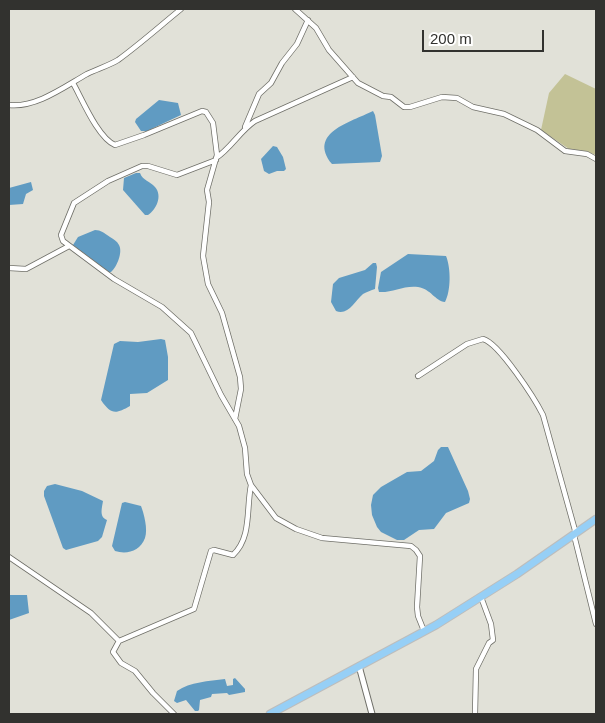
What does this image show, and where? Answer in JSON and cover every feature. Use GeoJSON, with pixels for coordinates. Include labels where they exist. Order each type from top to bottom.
{"type":"FeatureCollection","features":[{"type":"Feature","properties":{"kind":"highway"},"geometry":{"type":"LineString","coordinates":[[270,714],[424,631],[481,597],[596,519]]}},
{"type":"Feature","properties":{"kind":"street"},"geometry":{"type":"LineString","coordinates":[[9,105],[24,105],[73,83],[117,60],[181,9]]}},
{"type":"Feature","properties":{"kind":"street"},"geometry":{"type":"LineString","coordinates":[[295,9],[321,35],[329,50],[358,84],[383,96],[391,97],[405,107],[442,97],[457,98],[473,106],[504,114],[537,130],[566,151],[587,154],[596,159]]}},
{"type":"Feature","properties":{"kind":"street"},"geometry":{"type":"LineString","coordinates":[[308,20],[297,44],[282,63],[271,83],[259,94],[244,128],[224,153],[216,159],[177,175],[142,166],[108,181],[93,189],[72,205],[61,236],[69,246],[114,279],[162,307],[184,326],[194,338],[221,395],[236,419],[243,441],[247,474],[251,485],[276,518],[283,523],[322,538],[415,548],[420,559],[417,611],[424,631]]}},
{"type":"Feature","properties":{"kind":"street"},"geometry":{"type":"LineString","coordinates":[[244,128],[269,113],[353,77]]}},
{"type":"Feature","properties":{"kind":"street"},"geometry":{"type":"LineString","coordinates":[[73,83],[99,130],[111,144],[116,145],[127,142],[202,111],[206,112],[213,123],[216,159],[212,166],[206,190],[209,202],[203,256],[208,284],[222,313],[240,377],[241,389],[236,419]]}},
{"type":"Feature","properties":{"kind":"street"},"geometry":{"type":"LineString","coordinates":[[9,268],[24,269],[69,246]]}},
{"type":"Feature","properties":{"kind":"street"},"geometry":{"type":"LineString","coordinates":[[418,376],[470,343],[483,339],[495,346],[536,403],[543,415],[575,535],[596,624]]}},
{"type":"Feature","properties":{"kind":"street"},"geometry":{"type":"LineString","coordinates":[[174,714],[135,671],[120,663],[113,652],[119,641],[194,608],[211,551],[233,554],[245,535],[248,524],[251,485]]}},
{"type":"Feature","properties":{"kind":"street"},"geometry":{"type":"LineString","coordinates":[[9,556],[91,613],[119,641]]}},
{"type":"Feature","properties":{"kind":"street"},"geometry":{"type":"LineString","coordinates":[[475,714],[476,669],[489,643],[493,640],[491,624],[481,597]]}},
{"type":"Feature","properties":{"kind":"street"},"geometry":{"type":"LineString","coordinates":[[359,666],[372,714]]}},
{"type":"Feature","properties":{"kind":"green space"},"geometry":{"type":"Polygon","coordinates":[[[565,74],[596,89],[596,155],[586,151],[569,149],[541,130],[549,93],[565,74]]]}},
{"type":"Feature","properties":{"kind":"water"},"geometry":{"type":"Polygon","coordinates":[[[159,100],[178,103],[181,115],[147,131],[141,131],[135,122],[136,119],[159,100]]]}},
{"type":"Feature","properties":{"kind":"water"},"geometry":{"type":"Polygon","coordinates":[[[373,111],[382,156],[380,162],[332,164],[326,153],[325,144],[328,137],[344,124],[373,111]]]}},
{"type":"Feature","properties":{"kind":"water"},"geometry":{"type":"Polygon","coordinates":[[[273,146],[277,147],[283,157],[286,169],[269,174],[264,171],[261,159],[273,146]]]}},
{"type":"Feature","properties":{"kind":"water"},"geometry":{"type":"Polygon","coordinates":[[[140,173],[143,178],[153,185],[158,194],[158,202],[154,210],[148,215],[145,215],[123,190],[124,178],[140,173]]]}},
{"type":"Feature","properties":{"kind":"water"},"geometry":{"type":"Polygon","coordinates":[[[31,182],[33,190],[26,194],[23,204],[9,205],[9,188],[31,182]]]}},
{"type":"Feature","properties":{"kind":"water"},"geometry":{"type":"Polygon","coordinates":[[[95,230],[104,233],[119,245],[119,259],[111,272],[73,245],[78,237],[95,230]]]}},
{"type":"Feature","properties":{"kind":"water"},"geometry":{"type":"Polygon","coordinates":[[[408,254],[446,256],[450,279],[445,302],[438,300],[426,290],[418,287],[379,292],[381,272],[408,254]]]}},
{"type":"Feature","properties":{"kind":"water"},"geometry":{"type":"Polygon","coordinates":[[[373,263],[376,263],[377,267],[375,289],[363,294],[348,310],[336,311],[331,302],[333,284],[339,278],[365,270],[373,263]]]}},
{"type":"Feature","properties":{"kind":"water"},"geometry":{"type":"Polygon","coordinates":[[[165,340],[168,357],[168,380],[147,393],[130,394],[130,406],[117,412],[111,411],[101,400],[114,344],[120,341],[138,342],[165,340]]]}},
{"type":"Feature","properties":{"kind":"water"},"geometry":{"type":"Polygon","coordinates":[[[441,447],[448,447],[468,491],[469,503],[446,513],[434,529],[419,530],[404,540],[397,540],[381,532],[372,515],[373,495],[381,487],[407,472],[421,471],[434,461],[441,447]]]}},
{"type":"Feature","properties":{"kind":"water"},"geometry":{"type":"Polygon","coordinates":[[[55,484],[82,491],[103,501],[102,515],[107,520],[102,537],[98,541],[66,550],[63,548],[44,496],[47,486],[55,484]]]}},
{"type":"Feature","properties":{"kind":"water"},"geometry":{"type":"Polygon","coordinates":[[[122,503],[141,506],[146,530],[145,538],[140,546],[128,552],[115,551],[112,546],[122,503]]]}},
{"type":"Feature","properties":{"kind":"water"},"geometry":{"type":"Polygon","coordinates":[[[9,595],[27,595],[29,613],[9,620],[9,595]]]}},
{"type":"Feature","properties":{"kind":"water"},"geometry":{"type":"Polygon","coordinates":[[[235,678],[245,689],[245,692],[229,695],[227,693],[212,694],[211,697],[200,700],[198,711],[195,711],[186,700],[177,703],[174,701],[177,691],[182,688],[200,682],[225,679],[227,686],[233,685],[233,679],[235,678]]]}}]}
